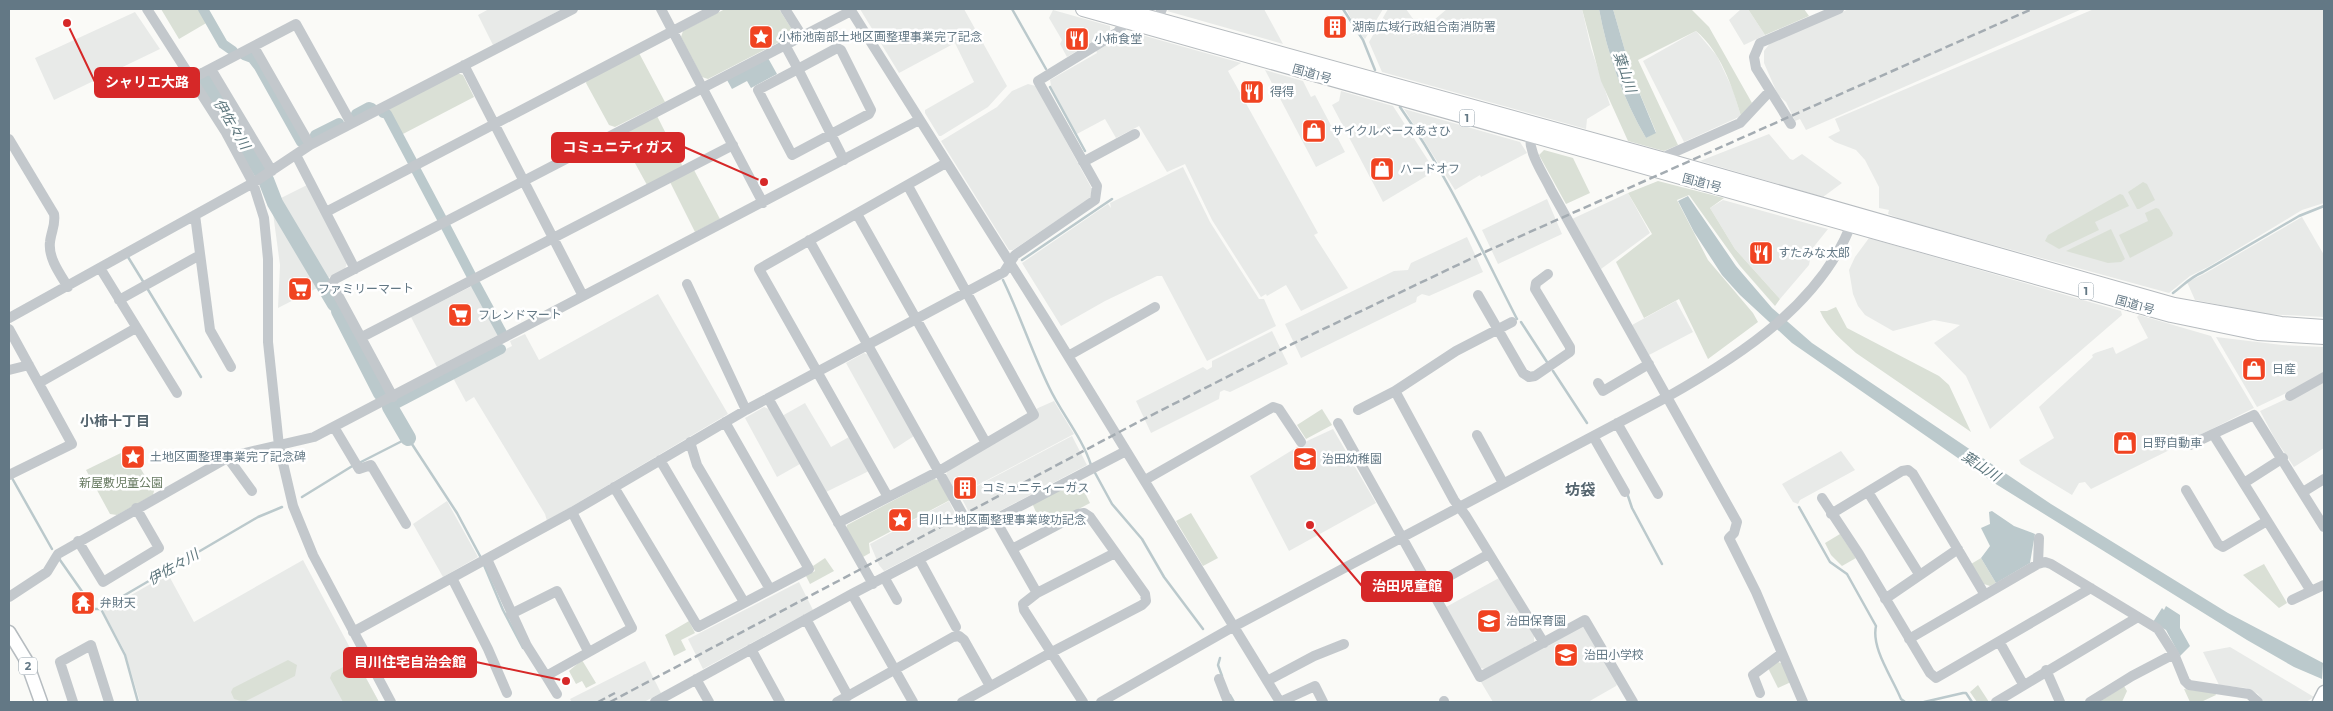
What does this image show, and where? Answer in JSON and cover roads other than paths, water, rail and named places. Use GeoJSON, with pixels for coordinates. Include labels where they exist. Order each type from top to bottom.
{"type":"FeatureCollection","features":[{"type":"Feature","properties":{"kind":"highway","name":"国道1号"},"geometry":{"type":"LineString","coordinates":[[1083,9],[1122,15],[1853,219],[2174,305],[2281,324],[2324,327]]}},
{"type":"Feature","properties":{"kind":"highway","name":"国道1号"},"geometry":{"type":"LineString","coordinates":[[1122,15],[1159,14],[1531,130],[1665,160],[2171,315],[2258,333],[2324,337]]}},
{"type":"Feature","properties":{"kind":"main road","name":"2"},"geometry":{"type":"LineString","coordinates":[[9,632],[26,660],[41,702]]}},
{"type":"Feature","properties":{"kind":"main road"},"geometry":{"type":"LineString","coordinates":[[2319,702],[2324,693]]}},
{"type":"Feature","properties":{"kind":"street"},"geometry":{"type":"LineString","coordinates":[[147,9],[238,152],[253,183],[264,218],[268,259],[268,342],[279,446],[299,524],[313,555],[391,702]]}},
{"type":"Feature","properties":{"kind":"street"},"geometry":{"type":"LineString","coordinates":[[9,318],[253,183],[310,146],[351,123],[573,9]]}},
{"type":"Feature","properties":{"kind":"street"},"geometry":{"type":"LineString","coordinates":[[661,9],[762,203]]}},
{"type":"Feature","properties":{"kind":"street"},"geometry":{"type":"LineString","coordinates":[[326,212],[715,9]]}},
{"type":"Feature","properties":{"kind":"street"},"geometry":{"type":"LineString","coordinates":[[784,9],[802,36]]}},
{"type":"Feature","properties":{"kind":"street"},"geometry":{"type":"LineString","coordinates":[[1791,124],[1766,95],[1754,57],[1760,43],[1839,9]]}},
{"type":"Feature","properties":{"kind":"street"},"geometry":{"type":"LineString","coordinates":[[393,397],[332,284],[335,280],[850,10],[1068,356],[1280,702],[1315,686],[1323,702]]}},
{"type":"Feature","properties":{"kind":"street"},"geometry":{"type":"LineString","coordinates":[[353,632],[572,512],[746,410],[1004,272],[1015,255],[1095,200],[1097,186],[1038,82],[1118,32],[1122,15]]}},
{"type":"Feature","properties":{"kind":"street"},"geometry":{"type":"LineString","coordinates":[[191,79],[296,24],[351,123]]}},
{"type":"Feature","properties":{"kind":"street"},"geometry":{"type":"LineString","coordinates":[[785,45],[844,160]]}},
{"type":"Feature","properties":{"kind":"street"},"geometry":{"type":"LineString","coordinates":[[254,47],[310,146]]}},
{"type":"Feature","properties":{"kind":"street"},"geometry":{"type":"LineString","coordinates":[[837,48],[840,50],[871,110],[869,114],[792,155],[758,90],[798,69],[837,48]]}},
{"type":"Feature","properties":{"kind":"street"},"geometry":{"type":"LineString","coordinates":[[464,65],[552,238],[584,296]]}},
{"type":"Feature","properties":{"kind":"street"},"geometry":{"type":"LineString","coordinates":[[211,69],[272,171]]}},
{"type":"Feature","properties":{"kind":"street"},"geometry":{"type":"LineString","coordinates":[[1665,160],[1668,155],[1740,123],[1766,95]]}},
{"type":"Feature","properties":{"kind":"street"},"geometry":{"type":"LineString","coordinates":[[9,597],[47,572],[58,554],[136,508],[228,458],[314,437],[919,120]]}},
{"type":"Feature","properties":{"kind":"street"},"geometry":{"type":"LineString","coordinates":[[1531,130],[1531,151],[1551,190],[1737,522],[1734,533],[1728,538],[1756,592],[1803,702]]}},
{"type":"Feature","properties":{"kind":"street"},"geometry":{"type":"LineString","coordinates":[[1083,162],[1135,134]]}},
{"type":"Feature","properties":{"kind":"street"},"geometry":{"type":"LineString","coordinates":[[9,139],[54,214],[50,247],[57,270],[68,287]]}},
{"type":"Feature","properties":{"kind":"street"},"geometry":{"type":"LineString","coordinates":[[362,337],[733,145]]}},
{"type":"Feature","properties":{"kind":"street"},"geometry":{"type":"LineString","coordinates":[[296,155],[355,268]]}},
{"type":"Feature","properties":{"kind":"street"},"geometry":{"type":"LineString","coordinates":[[888,497],[759,269],[946,164]]}},
{"type":"Feature","properties":{"kind":"street"},"geometry":{"type":"LineString","coordinates":[[838,523],[938,471],[1034,415],[908,186]]}},
{"type":"Feature","properties":{"kind":"street"},"geometry":{"type":"LineString","coordinates":[[857,214],[986,443]]}},
{"type":"Feature","properties":{"kind":"street"},"geometry":{"type":"LineString","coordinates":[[195,215],[210,330],[231,367]]}},
{"type":"Feature","properties":{"kind":"street"},"geometry":{"type":"LineString","coordinates":[[1101,702],[1233,627],[1667,397],[1724,364],[1787,313],[1829,266],[1839,253],[1853,219]]}},
{"type":"Feature","properties":{"kind":"street"},"geometry":{"type":"LineString","coordinates":[[809,240],[866,346],[972,531]]}},
{"type":"Feature","properties":{"kind":"street"},"geometry":{"type":"LineString","coordinates":[[119,300],[200,255]]}},
{"type":"Feature","properties":{"kind":"street"},"geometry":{"type":"LineString","coordinates":[[100,268],[177,393]]}},
{"type":"Feature","properties":{"kind":"street"},"geometry":{"type":"LineString","coordinates":[[1478,294],[1523,373],[1529,377],[1535,376],[1566,357],[1570,352],[1570,347],[1536,289],[1536,283],[1548,274]]}},
{"type":"Feature","properties":{"kind":"street"},"geometry":{"type":"LineString","coordinates":[[687,284],[746,410]]}},
{"type":"Feature","properties":{"kind":"street"},"geometry":{"type":"LineString","coordinates":[[1068,356],[1155,307]]}},
{"type":"Feature","properties":{"kind":"street"},"geometry":{"type":"LineString","coordinates":[[1358,410],[1395,391],[1456,351],[1512,322]]}},
{"type":"Feature","properties":{"kind":"street"},"geometry":{"type":"LineString","coordinates":[[39,383],[136,328]]}},
{"type":"Feature","properties":{"kind":"street"},"geometry":{"type":"LineString","coordinates":[[9,330],[72,444],[9,475]]}},
{"type":"Feature","properties":{"kind":"street"},"geometry":{"type":"LineString","coordinates":[[1598,384],[1603,391],[1648,364]]}},
{"type":"Feature","properties":{"kind":"street"},"geometry":{"type":"LineString","coordinates":[[9,370],[29,365]]}},
{"type":"Feature","properties":{"kind":"street"},"geometry":{"type":"LineString","coordinates":[[2290,396],[2324,378]]}},
{"type":"Feature","properties":{"kind":"street"},"geometry":{"type":"LineString","coordinates":[[1395,391],[1459,507],[1544,643]]}},
{"type":"Feature","properties":{"kind":"street"},"geometry":{"type":"LineString","coordinates":[[768,398],[873,584]]}},
{"type":"Feature","properties":{"kind":"street"},"geometry":{"type":"LineString","coordinates":[[1145,480],[1273,407],[1280,409],[1301,442]]}},
{"type":"Feature","properties":{"kind":"street"},"geometry":{"type":"LineString","coordinates":[[2190,444],[2254,415],[2324,526]]}},
{"type":"Feature","properties":{"kind":"street"},"geometry":{"type":"LineString","coordinates":[[614,487],[698,627],[809,569],[725,422]]}},
{"type":"Feature","properties":{"kind":"street"},"geometry":{"type":"LineString","coordinates":[[1338,423],[1480,677],[1585,620],[1632,702]]}},
{"type":"Feature","properties":{"kind":"street"},"geometry":{"type":"LineString","coordinates":[[1617,423],[1658,494]]}},
{"type":"Feature","properties":{"kind":"street"},"geometry":{"type":"LineString","coordinates":[[334,427],[356,465],[371,465],[406,524]]}},
{"type":"Feature","properties":{"kind":"street"},"geometry":{"type":"LineString","coordinates":[[2213,434],[2311,591]]}},
{"type":"Feature","properties":{"kind":"street"},"geometry":{"type":"LineString","coordinates":[[1477,435],[1503,483]]}},
{"type":"Feature","properties":{"kind":"street"},"geometry":{"type":"LineString","coordinates":[[1593,436],[1625,492]]}},
{"type":"Feature","properties":{"kind":"street"},"geometry":{"type":"LineString","coordinates":[[690,442],[698,465],[770,589]]}},
{"type":"Feature","properties":{"kind":"street"},"geometry":{"type":"LineString","coordinates":[[655,702],[852,594],[1126,451]]}},
{"type":"Feature","properties":{"kind":"street"},"geometry":{"type":"LineString","coordinates":[[228,458],[252,491]]}},
{"type":"Feature","properties":{"kind":"street"},"geometry":{"type":"LineString","coordinates":[[2244,482],[2282,458]]}},
{"type":"Feature","properties":{"kind":"street"},"geometry":{"type":"LineString","coordinates":[[660,460],[744,602]]}},
{"type":"Feature","properties":{"kind":"street"},"geometry":{"type":"LineString","coordinates":[[1832,514],[1902,471],[1908,470],[1913,474],[1985,595]]}},
{"type":"Feature","properties":{"kind":"street"},"geometry":{"type":"LineString","coordinates":[[2304,492],[2324,479]]}},
{"type":"Feature","properties":{"kind":"street"},"geometry":{"type":"LineString","coordinates":[[2186,490],[2218,544],[2223,547],[2268,521]]}},
{"type":"Feature","properties":{"kind":"street"},"geometry":{"type":"LineString","coordinates":[[1868,492],[1919,574]]}},
{"type":"Feature","properties":{"kind":"street"},"geometry":{"type":"LineString","coordinates":[[1822,498],[1859,554],[1930,673],[1936,678],[2000,643],[2091,588]]}},
{"type":"Feature","properties":{"kind":"street"},"geometry":{"type":"LineString","coordinates":[[78,542],[103,582],[159,548],[136,508]]}},
{"type":"Feature","properties":{"kind":"street"},"geometry":{"type":"LineString","coordinates":[[546,676],[632,628],[572,512]]}},
{"type":"Feature","properties":{"kind":"street"},"geometry":{"type":"LineString","coordinates":[[962,702],[1052,652],[1142,606],[1146,601],[1145,594],[1090,517],[1084,513],[1078,514],[1012,549]]}},
{"type":"Feature","properties":{"kind":"street"},"geometry":{"type":"LineString","coordinates":[[995,519],[1037,593]]}},
{"type":"Feature","properties":{"kind":"street"},"geometry":{"type":"LineString","coordinates":[[2038,564],[2039,538]]}},
{"type":"Feature","properties":{"kind":"street"},"geometry":{"type":"LineString","coordinates":[[1885,599],[1958,549]]}},
{"type":"Feature","properties":{"kind":"street"},"geometry":{"type":"LineString","coordinates":[[1083,702],[1023,604],[1037,593],[1115,553]]}},
{"type":"Feature","properties":{"kind":"street"},"geometry":{"type":"LineString","coordinates":[[1430,587],[1489,554]]}},
{"type":"Feature","properties":{"kind":"street"},"geometry":{"type":"LineString","coordinates":[[487,559],[527,646],[557,694]]}},
{"type":"Feature","properties":{"kind":"street"},"geometry":{"type":"LineString","coordinates":[[919,559],[956,627]]}},
{"type":"Feature","properties":{"kind":"street"},"geometry":{"type":"LineString","coordinates":[[1909,639],[2038,564],[2045,562],[2158,630],[2174,654],[2185,681],[2189,685],[2249,694],[2258,702]]}},
{"type":"Feature","properties":{"kind":"street"},"geometry":{"type":"LineString","coordinates":[[452,578],[488,649],[507,693]]}},
{"type":"Feature","properties":{"kind":"street"},"geometry":{"type":"LineString","coordinates":[[884,578],[897,600]]}},
{"type":"Feature","properties":{"kind":"street"},"geometry":{"type":"LineString","coordinates":[[2292,600],[2324,585]]}},
{"type":"Feature","properties":{"kind":"street"},"geometry":{"type":"LineString","coordinates":[[512,614],[557,591],[588,651]]}},
{"type":"Feature","properties":{"kind":"street"},"geometry":{"type":"LineString","coordinates":[[852,594],[913,702]]}},
{"type":"Feature","properties":{"kind":"street"},"geometry":{"type":"LineString","coordinates":[[1996,702],[2046,670],[2138,617]]}},
{"type":"Feature","properties":{"kind":"street"},"geometry":{"type":"LineString","coordinates":[[806,619],[848,696]]}},
{"type":"Feature","properties":{"kind":"street"},"geometry":{"type":"LineString","coordinates":[[837,702],[953,637],[959,636],[964,640],[990,686]]}},
{"type":"Feature","properties":{"kind":"street"},"geometry":{"type":"LineString","coordinates":[[2000,643],[2023,684]]}},
{"type":"Feature","properties":{"kind":"street"},"geometry":{"type":"LineString","coordinates":[[1267,681],[1314,656],[1344,644]]}},
{"type":"Feature","properties":{"kind":"street"},"geometry":{"type":"LineString","coordinates":[[73,702],[60,662],[91,646],[109,702]]}},
{"type":"Feature","properties":{"kind":"street"},"geometry":{"type":"LineString","coordinates":[[751,649],[780,702]]}},
{"type":"Feature","properties":{"kind":"street"},"geometry":{"type":"LineString","coordinates":[[1760,693],[1753,675],[1781,654]]}},
{"type":"Feature","properties":{"kind":"street"},"geometry":{"type":"LineString","coordinates":[[2090,702],[2132,676],[2174,654]]}},
{"type":"Feature","properties":{"kind":"street"},"geometry":{"type":"LineString","coordinates":[[2046,670],[2060,702]]}},
{"type":"Feature","properties":{"kind":"street"},"geometry":{"type":"LineString","coordinates":[[696,679],[709,702]]}},
{"type":"Feature","properties":{"kind":"street"},"geometry":{"type":"LineString","coordinates":[[1219,679],[1228,702]]}},
{"type":"Feature","properties":{"kind":"water","name":"葉山川"},"geometry":{"type":"Polygon","coordinates":[[[1599,9],[1613,9],[1632,75],[1656,133],[1646,138],[1623,92],[1606,42],[1599,9]]]}},
{"type":"Feature","properties":{"kind":"water"},"geometry":{"type":"Polygon","coordinates":[[[768,58],[777,74],[751,88],[747,81],[732,89],[727,80],[768,58]]]}},
{"type":"Feature","properties":{"kind":"water","name":"葉山川"},"geometry":{"type":"Polygon","coordinates":[[[1688,196],[1736,266],[1772,308],[1812,343],[2051,504],[2228,613],[2323,663],[2322,679],[2294,667],[2247,640],[1991,481],[1792,343],[1740,295],[1722,275],[1694,232],[1678,201],[1688,196]]]}},
{"type":"Feature","properties":{"kind":"water"},"geometry":{"type":"Polygon","coordinates":[[[1992,511],[2014,526],[2035,534],[2030,563],[1996,583],[1981,558],[1990,546],[1981,528],[1990,524],[1989,512],[1992,511]]]}},
{"type":"Feature","properties":{"kind":"water"},"geometry":{"type":"Polygon","coordinates":[[[2166,606],[2180,615],[2180,628],[2190,646],[2180,656],[2166,630],[2153,622],[2162,608],[2164,610],[2166,606]]]}},
{"type":"Feature","properties":{"kind":"waterway","name":"伊佐々川"},"geometry":{"type":"LineString","coordinates":[[203,9],[223,44],[233,51]]}},
{"type":"Feature","properties":{"kind":"waterway"},"geometry":{"type":"LineString","coordinates":[[1012,9],[1046,69]]}},
{"type":"Feature","properties":{"kind":"waterway"},"geometry":{"type":"LineString","coordinates":[[1343,9],[1363,40],[1375,70]]}},
{"type":"Feature","properties":{"kind":"waterway","name":"伊佐々川"},"geometry":{"type":"LineString","coordinates":[[244,55],[252,58],[259,67],[301,142]]}},
{"type":"Feature","properties":{"kind":"waterway","name":"伊佐々川"},"geometry":{"type":"LineString","coordinates":[[203,76],[261,171]]}},
{"type":"Feature","properties":{"kind":"waterway"},"geometry":{"type":"LineString","coordinates":[[1050,87],[1085,151]]}},
{"type":"Feature","properties":{"kind":"waterway","name":"伊佐々川"},"geometry":{"type":"LineString","coordinates":[[356,114],[369,107],[372,108]]}},
{"type":"Feature","properties":{"kind":"waterway"},"geometry":{"type":"LineString","coordinates":[[1400,107],[1448,185],[1517,319]]}},
{"type":"Feature","properties":{"kind":"waterway","name":"伊佐々川"},"geometry":{"type":"LineString","coordinates":[[383,113],[387,114],[412,161]]}},
{"type":"Feature","properties":{"kind":"waterway","name":"伊佐々川"},"geometry":{"type":"LineString","coordinates":[[315,135],[339,123]]}},
{"type":"Feature","properties":{"kind":"waterway","name":"伊佐々川"},"geometry":{"type":"LineString","coordinates":[[416,170],[442,219]]}},
{"type":"Feature","properties":{"kind":"waterway","name":"伊佐々川"},"geometry":{"type":"LineString","coordinates":[[266,180],[275,203],[335,304]]}},
{"type":"Feature","properties":{"kind":"waterway"},"geometry":{"type":"LineString","coordinates":[[1022,260],[1112,199]]}},
{"type":"Feature","properties":{"kind":"waterway"},"geometry":{"type":"LineString","coordinates":[[2173,293],[2194,277],[2299,216],[2324,206]]}},
{"type":"Feature","properties":{"kind":"waterway","name":"伊佐々川"},"geometry":{"type":"LineString","coordinates":[[446,227],[471,275]]}},
{"type":"Feature","properties":{"kind":"waterway"},"geometry":{"type":"LineString","coordinates":[[128,257],[144,283]]}},
{"type":"Feature","properties":{"kind":"waterway"},"geometry":{"type":"LineString","coordinates":[[1003,280],[1049,387],[1077,435],[1091,465]]}},
{"type":"Feature","properties":{"kind":"waterway","name":"伊佐々川"},"geometry":{"type":"LineString","coordinates":[[476,285],[502,333]]}},
{"type":"Feature","properties":{"kind":"waterway"},"geometry":{"type":"LineString","coordinates":[[147,288],[201,377]]}},
{"type":"Feature","properties":{"kind":"waterway","name":"伊佐々川"},"geometry":{"type":"LineString","coordinates":[[339,311],[381,393]]}},
{"type":"Feature","properties":{"kind":"waterway"},"geometry":{"type":"LineString","coordinates":[[1521,322],[1547,362]]}},
{"type":"Feature","properties":{"kind":"waterway","name":"伊佐々川"},"geometry":{"type":"LineString","coordinates":[[390,407],[501,349]]}},
{"type":"Feature","properties":{"kind":"waterway"},"geometry":{"type":"LineString","coordinates":[[1553,371],[1587,423]]}},
{"type":"Feature","properties":{"kind":"waterway","name":"伊佐々川"},"geometry":{"type":"LineString","coordinates":[[390,407],[408,438]]}},
{"type":"Feature","properties":{"kind":"waterway"},"geometry":{"type":"LineString","coordinates":[[359,463],[408,438],[457,513],[480,556]]}},
{"type":"Feature","properties":{"kind":"waterway","name":"伊佐々川"},"geometry":{"type":"LineString","coordinates":[[302,497],[354,465]]}},
{"type":"Feature","properties":{"kind":"waterway"},"geometry":{"type":"LineString","coordinates":[[1094,471],[1112,504],[1142,539],[1164,577],[1203,629]]}},
{"type":"Feature","properties":{"kind":"waterway"},"geometry":{"type":"LineString","coordinates":[[12,478],[52,549]]}},
{"type":"Feature","properties":{"kind":"waterway"},"geometry":{"type":"LineString","coordinates":[[1628,496],[1632,508],[1662,564]]}},
{"type":"Feature","properties":{"kind":"waterway","name":"伊佐々川"},"geometry":{"type":"LineString","coordinates":[[138,702],[125,655],[101,609],[258,517],[282,507]]}},
{"type":"Feature","properties":{"kind":"waterway"},"geometry":{"type":"LineString","coordinates":[[1799,507],[1830,562],[1847,574],[1876,626],[1875,635],[1879,653],[1901,699],[1905,702]]}},
{"type":"Feature","properties":{"kind":"waterway"},"geometry":{"type":"LineString","coordinates":[[60,560],[88,600],[92,609],[101,609]]}},
{"type":"Feature","properties":{"kind":"waterway"},"geometry":{"type":"LineString","coordinates":[[484,565],[503,610],[523,648]]}},
{"type":"Feature","properties":{"kind":"waterway"},"geometry":{"type":"LineString","coordinates":[[1220,658],[1218,665],[1222,676]]}},
{"type":"Feature","properties":{"kind":"waterway"},"geometry":{"type":"LineString","coordinates":[[1924,702],[1963,693],[1966,693],[1972,702]]}},
{"type":"Feature","properties":{"kind":"waterway"},"geometry":{"type":"LineString","coordinates":[[1230,695],[1234,702]]}},
{"type":"Feature","properties":{"kind":"railway"},"geometry":{"type":"LineString","coordinates":[[610,702],[1142,420],[1292,344],[1487,251],[2032,9]]}},
{"type":"Feature","properties":{"kind":"railway"},"geometry":{"type":"LineString","coordinates":[[598,702],[615,693]]}},
{"type":"Feature","properties":{"kind":"place","name":"シャリエ大路"},"geometry":{"type":"Point","coordinates":[67,23]}},
{"type":"Feature","properties":{"kind":"place","name":"湖南広域行政組合南消防署"},"geometry":{"type":"Point","coordinates":[1335,27]}},
{"type":"Feature","properties":{"kind":"place","name":"小柿池南部土地区画整理事業完了記念"},"geometry":{"type":"Point","coordinates":[761,37]}},
{"type":"Feature","properties":{"kind":"place","name":"小柿食堂"},"geometry":{"type":"Point","coordinates":[1077,39]}},
{"type":"Feature","properties":{"kind":"place","name":"得得"},"geometry":{"type":"Point","coordinates":[1252,92]}},
{"type":"Feature","properties":{"kind":"place","name":"サイクルベースあさひ"},"geometry":{"type":"Point","coordinates":[1314,131]}},
{"type":"Feature","properties":{"kind":"place","name":"ハードオフ"},"geometry":{"type":"Point","coordinates":[1382,169]}},
{"type":"Feature","properties":{"kind":"place","name":"コミュニティガス"},"geometry":{"type":"Point","coordinates":[764,182]}},
{"type":"Feature","properties":{"kind":"place","name":"すたみな太郎"},"geometry":{"type":"Point","coordinates":[1761,253]}},
{"type":"Feature","properties":{"kind":"place","name":"ファミリーマート"},"geometry":{"type":"Point","coordinates":[300,289]}},
{"type":"Feature","properties":{"kind":"place","name":"フレンドマート"},"geometry":{"type":"Point","coordinates":[460,315]}},
{"type":"Feature","properties":{"kind":"place","name":"日産"},"geometry":{"type":"Point","coordinates":[2254,369]}},
{"type":"Feature","properties":{"kind":"place","name":"日野自動車"},"geometry":{"type":"Point","coordinates":[2125,443]}},
{"type":"Feature","properties":{"kind":"place","name":"土地区画整理事業完了記念碑"},"geometry":{"type":"Point","coordinates":[133,457]}},
{"type":"Feature","properties":{"kind":"place","name":"治田幼稚園"},"geometry":{"type":"Point","coordinates":[1305,459]}},
{"type":"Feature","properties":{"kind":"place","name":"コミュニティーガス"},"geometry":{"type":"Point","coordinates":[965,488]}},
{"type":"Feature","properties":{"kind":"place","name":"目川土地区画整理事業竣功記念"},"geometry":{"type":"Point","coordinates":[900,520]}},
{"type":"Feature","properties":{"kind":"place","name":"治田児童館"},"geometry":{"type":"Point","coordinates":[1310,525]}},
{"type":"Feature","properties":{"kind":"place","name":"弁財天"},"geometry":{"type":"Point","coordinates":[83,603]}},
{"type":"Feature","properties":{"kind":"place","name":"治田保育園"},"geometry":{"type":"Point","coordinates":[1489,621]}},
{"type":"Feature","properties":{"kind":"place","name":"治田小学校"},"geometry":{"type":"Point","coordinates":[1566,655]}},
{"type":"Feature","properties":{"kind":"place","name":"目川住宅自治会館"},"geometry":{"type":"Point","coordinates":[566,681]}},
{"type":"Feature","properties":{"kind":"district","name":"小柿十丁目"},"geometry":{"type":"Point","coordinates":[115,421]}},
{"type":"Feature","properties":{"kind":"district","name":"坊袋"},"geometry":{"type":"Point","coordinates":[1580,490]}},
{"type":"Feature","properties":{"kind":"park label","name":"新屋敷児童公園"},"geometry":{"type":"Point","coordinates":[121,483]}}]}
